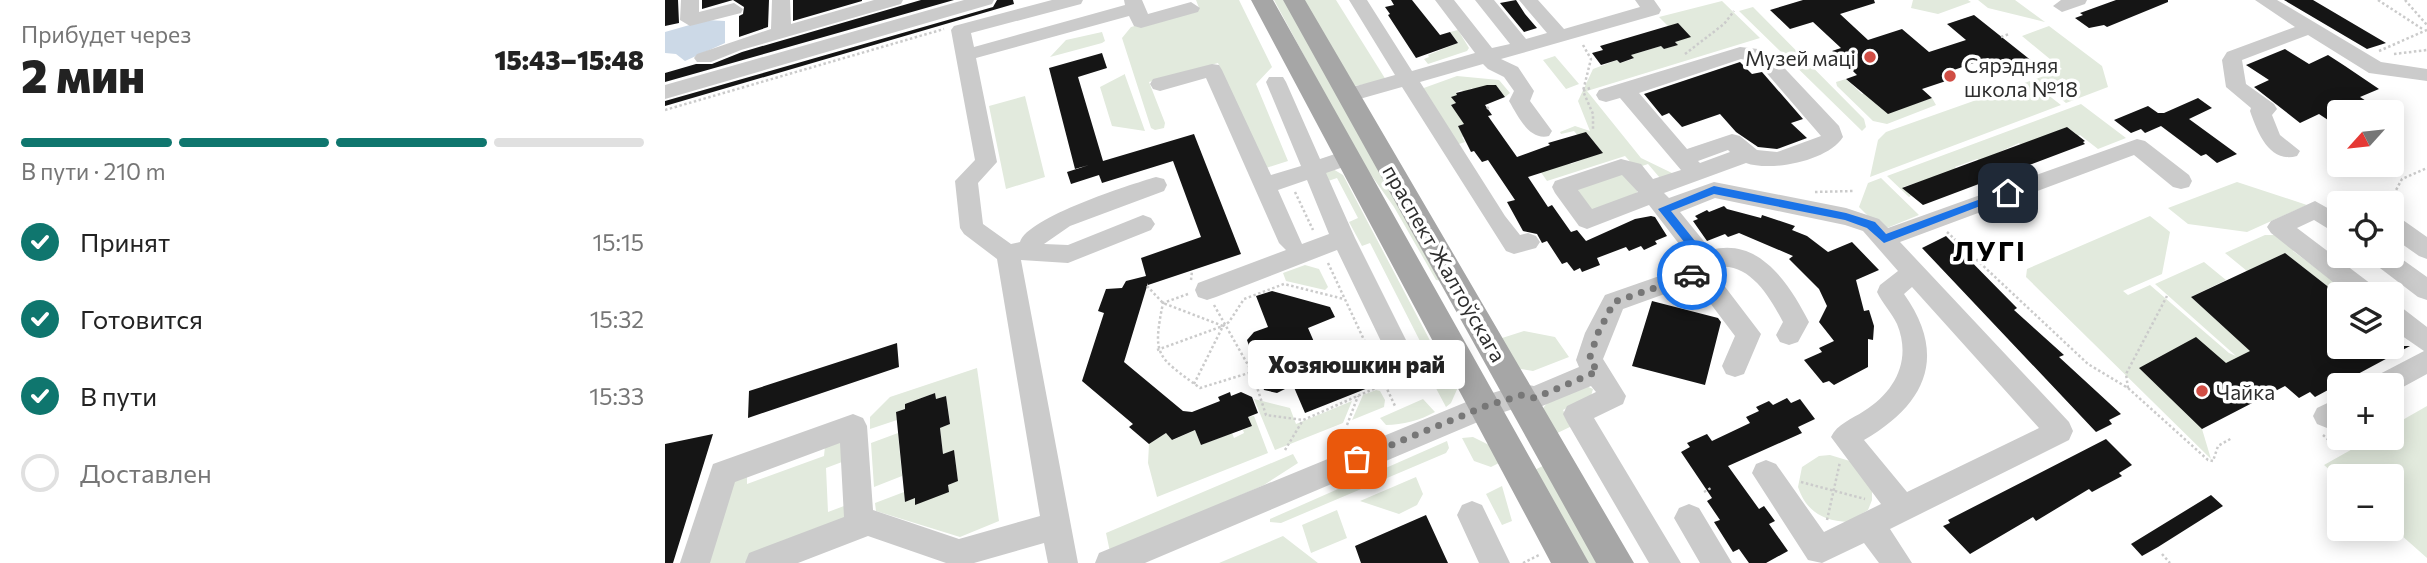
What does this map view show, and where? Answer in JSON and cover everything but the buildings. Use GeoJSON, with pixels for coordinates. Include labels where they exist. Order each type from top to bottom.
{"type":"FeatureCollection","features":[{"type":"Feature","properties":{"kind":"main road","name":"праспект Жалтоўскага"},"geometry":{"type":"LineString","coordinates":[[1262,0],[1571,563]]}},
{"type":"Feature","properties":{"kind":"main road","name":"праспект Жалтоўскага"},"geometry":{"type":"LineString","coordinates":[[1294,0],[1616,563]]}},
{"type":"Feature","properties":{"kind":"main road"},"geometry":{"type":"LineString","coordinates":[[1413,275],[1425,286],[1438,290],[1447,285],[1453,276]]}},
{"type":"Feature","properties":{"kind":"street"},"geometry":{"type":"LineString","coordinates":[[690,0],[690,20],[734,4],[734,46]]}},
{"type":"Feature","properties":{"kind":"street"},"geometry":{"type":"LineString","coordinates":[[781,0],[781,33]]}},
{"type":"Feature","properties":{"kind":"street"},"geometry":{"type":"LineString","coordinates":[[665,92],[985,0]]}},
{"type":"Feature","properties":{"kind":"street"},"geometry":{"type":"LineString","coordinates":[[1062,563],[1008,255],[972,228],[966,181],[986,162],[961,30],[1074,0]]}},
{"type":"Feature","properties":{"kind":"street"},"geometry":{"type":"LineString","coordinates":[[1358,0],[1508,237],[1514,245],[1528,242]]}},
{"type":"Feature","properties":{"kind":"street"},"geometry":{"type":"LineString","coordinates":[[1444,0],[1495,65],[1511,72],[1524,91],[1519,101],[1541,131]]}},
{"type":"Feature","properties":{"kind":"street"},"geometry":{"type":"LineString","coordinates":[[1484,0],[1521,45]]}},
{"type":"Feature","properties":{"kind":"street"},"geometry":{"type":"LineString","coordinates":[[1528,0],[1558,34]]}},
{"type":"Feature","properties":{"kind":"street"},"geometry":{"type":"LineString","coordinates":[[1349,95],[1558,34],[1652,10],[1644,0]]}},
{"type":"Feature","properties":{"kind":"street"},"geometry":{"type":"LineString","coordinates":[[2264,0],[2376,68],[2427,75]]}},
{"type":"Feature","properties":{"kind":"street"},"geometry":{"type":"LineString","coordinates":[[703,58],[781,33],[828,9],[882,2]]}},
{"type":"Feature","properties":{"kind":"street"},"geometry":{"type":"LineString","coordinates":[[966,55],[1135,4],[1141,22],[1191,8]]}},
{"type":"Feature","properties":{"kind":"street"},"geometry":{"type":"LineString","coordinates":[[1505,26],[1541,15]]}},
{"type":"Feature","properties":{"kind":"street"},"geometry":{"type":"LineString","coordinates":[[2289,151],[2271,139],[2260,111],[2276,104],[2236,87],[2234,56],[2310,28]]}},
{"type":"Feature","properties":{"kind":"street"},"geometry":{"type":"LineString","coordinates":[[1655,198],[1690,165],[1744,155],[1773,162],[1825,144],[1832,137],[1831,131],[1765,59],[1758,55],[1740,53],[1615,92],[1690,165]]}},
{"type":"Feature","properties":{"kind":"street"},"geometry":{"type":"LineString","coordinates":[[1160,84],[1212,69],[1291,243]]}},
{"type":"Feature","properties":{"kind":"street"},"geometry":{"type":"LineString","coordinates":[[1276,82],[1343,238],[1400,354]]}},
{"type":"Feature","properties":{"kind":"street"},"geometry":{"type":"LineString","coordinates":[[1884,239],[2137,146],[2181,181]]}},
{"type":"Feature","properties":{"kind":"street"},"geometry":{"type":"LineString","coordinates":[[1265,186],[1347,158]]}},
{"type":"Feature","properties":{"kind":"street"},"geometry":{"type":"LineString","coordinates":[[1034,249],[1031,241],[1062,220],[1156,185]]}},
{"type":"Feature","properties":{"kind":"street"},"geometry":{"type":"LineString","coordinates":[[1655,198],[1714,190],[1846,216],[1871,225],[2059,431],[1869,525],[1818,557],[1766,473]]}},
{"type":"Feature","properties":{"kind":"street"},"geometry":{"type":"LineString","coordinates":[[1655,198],[1748,334],[1735,366]]}},
{"type":"Feature","properties":{"kind":"street"},"geometry":{"type":"LineString","coordinates":[[2327,218],[2315,209],[2279,228],[2327,264]]}},
{"type":"Feature","properties":{"kind":"street"},"geometry":{"type":"LineString","coordinates":[[1008,255],[1019,250],[1034,249],[1061,255],[1143,224]]}},
{"type":"Feature","properties":{"kind":"street"},"geometry":{"type":"LineString","coordinates":[[2404,233],[2427,250]]}},
{"type":"Feature","properties":{"kind":"street"},"geometry":{"type":"LineString","coordinates":[[1206,290],[1343,238]]}},
{"type":"Feature","properties":{"kind":"street"},"geometry":{"type":"LineString","coordinates":[[1666,563],[1577,414],[1613,396],[1594,366],[1598,333],[1614,302],[1703,267],[1722,256],[1737,256],[1764,275],[1785,300],[1796,322],[1789,335]]}},
{"type":"Feature","properties":{"kind":"street"},"geometry":{"type":"LineString","coordinates":[[2332,268],[2350,282]]}},
{"type":"Feature","properties":{"kind":"street"},"geometry":{"type":"LineString","coordinates":[[2397,268],[2427,290]]}},
{"type":"Feature","properties":{"kind":"street"},"geometry":{"type":"LineString","coordinates":[[1902,508],[1845,437],[1886,415],[1909,389],[1914,362],[1911,328],[1889,292],[1913,272]]}},
{"type":"Feature","properties":{"kind":"street"},"geometry":{"type":"LineString","coordinates":[[2404,308],[2427,295]]}},
{"type":"Feature","properties":{"kind":"street"},"geometry":{"type":"LineString","coordinates":[[2404,323],[2427,342]]}},
{"type":"Feature","properties":{"kind":"street"},"geometry":{"type":"LineString","coordinates":[[2404,374],[2427,361]]}},
{"type":"Feature","properties":{"kind":"street"},"geometry":{"type":"LineString","coordinates":[[1110,563],[1486,406],[1522,395],[1535,398],[1594,366]]}},
{"type":"Feature","properties":{"kind":"street"},"geometry":{"type":"LineString","coordinates":[[695,563],[723,473],[853,426],[859,525]]}},
{"type":"Feature","properties":{"kind":"street"},"geometry":{"type":"LineString","coordinates":[[1472,515],[1495,563]]}},
{"type":"Feature","properties":{"kind":"street"},"geometry":{"type":"LineString","coordinates":[[1689,519],[1717,563]]}},
{"type":"Feature","properties":{"kind":"street"},"geometry":{"type":"LineString","coordinates":[[761,563],[868,522],[959,553],[1056,525]]}},
{"type":"Feature","properties":{"kind":"street"},"geometry":{"type":"LineString","coordinates":[[1869,525],[1897,563]]}},
{"type":"Feature","properties":{"kind":"path"},"geometry":{"type":"LineString","coordinates":[[2378,0],[2426,31]]}},
{"type":"Feature","properties":{"kind":"path"},"geometry":{"type":"LineString","coordinates":[[2405,0],[2427,25]]}},
{"type":"Feature","properties":{"kind":"path"},"geometry":{"type":"LineString","coordinates":[[665,110],[951,27]]}},
{"type":"Feature","properties":{"kind":"path"},"geometry":{"type":"LineString","coordinates":[[2371,55],[2426,31]]}},
{"type":"Feature","properties":{"kind":"path"},"geometry":{"type":"LineString","coordinates":[[2001,37],[2009,34]]}},
{"type":"Feature","properties":{"kind":"path"},"geometry":{"type":"LineString","coordinates":[[1582,43],[1591,59],[1583,90]]}},
{"type":"Feature","properties":{"kind":"path"},"geometry":{"type":"LineString","coordinates":[[2384,56],[2427,50]]}},
{"type":"Feature","properties":{"kind":"path"},"geometry":{"type":"LineString","coordinates":[[2395,191],[2402,178],[2427,168]]}},
{"type":"Feature","properties":{"kind":"path"},"geometry":{"type":"LineString","coordinates":[[1806,192],[1854,191]]}},
{"type":"Feature","properties":{"kind":"path"},"geometry":{"type":"LineString","coordinates":[[1931,221],[1974,256],[2088,365],[2128,388],[2208,460],[2213,461],[2217,446],[2232,438]]}},
{"type":"Feature","properties":{"kind":"path"},"geometry":{"type":"LineString","coordinates":[[1323,253],[1395,406]]}},
{"type":"Feature","properties":{"kind":"path"},"geometry":{"type":"LineString","coordinates":[[1157,350],[1223,326],[1229,322],[1244,299],[1284,284],[1345,299]]}},
{"type":"Feature","properties":{"kind":"path"},"geometry":{"type":"LineString","coordinates":[[1147,286],[1163,303],[1223,326]]}},
{"type":"Feature","properties":{"kind":"path"},"geometry":{"type":"LineString","coordinates":[[1163,303],[1206,287],[1223,326],[1252,372],[1266,415],[1303,419],[1385,384]]}},
{"type":"Feature","properties":{"kind":"path"},"geometry":{"type":"LineString","coordinates":[[2128,388],[2126,374],[2167,296]]}},
{"type":"Feature","properties":{"kind":"path"},"geometry":{"type":"LineString","coordinates":[[1163,303],[1155,341],[1159,356],[1200,388],[1252,372]]}},
{"type":"Feature","properties":{"kind":"path"},"geometry":{"type":"LineString","coordinates":[[1194,383],[1223,326]]}},
{"type":"Feature","properties":{"kind":"path"},"geometry":{"type":"LineString","coordinates":[[1347,425],[1358,396]]}},
{"type":"Feature","properties":{"kind":"path"},"geometry":{"type":"LineString","coordinates":[[1285,450],[1303,419]]}},
{"type":"Feature","properties":{"kind":"path"},"geometry":{"type":"LineString","coordinates":[[1818,557],[1845,437]]}},
{"type":"Feature","properties":{"kind":"path"},"geometry":{"type":"LineString","coordinates":[[1766,473],[1902,508]]}},
{"type":"Feature","properties":{"kind":"path"},"geometry":{"type":"LineString","coordinates":[[1704,492],[1711,488]]}},
{"type":"Feature","properties":{"kind":"path"},"geometry":{"type":"LineString","coordinates":[[2162,554],[2170,563]]}},
{"type":"Feature","properties":{"kind":"shaded area"},"geometry":{"type":"Polygon","coordinates":[[[1196,0],[1239,0],[1272,67],[1256,84],[1288,161],[1266,168],[1218,63],[1149,82],[1165,123],[1164,128],[1151,128],[1122,38],[1131,27],[1199,8],[1196,0]]]}},
{"type":"Feature","properties":{"kind":"shaded area"},"geometry":{"type":"Polygon","coordinates":[[[1274,0],[1288,0],[1442,281],[1436,280],[1394,207],[1361,161],[1274,0]]]}},
{"type":"Feature","properties":{"kind":"shaded area"},"geometry":{"type":"Polygon","coordinates":[[[1303,0],[1336,0],[1386,80],[1355,86],[1303,0]]]}},
{"type":"Feature","properties":{"kind":"shaded area"},"geometry":{"type":"Polygon","coordinates":[[[1913,0],[1971,2],[1938,14],[1911,8],[1913,0]]]}},
{"type":"Feature","properties":{"kind":"shaded area"},"geometry":{"type":"Polygon","coordinates":[[[1978,0],[2015,0],[2045,22],[1988,8],[1978,0]]]}},
{"type":"Feature","properties":{"kind":"shaded area"},"geometry":{"type":"Polygon","coordinates":[[[1722,1],[1760,38],[1587,91],[1641,158],[1674,174],[1660,178],[1648,164],[1636,168],[1625,156],[1547,181],[1538,168],[1568,161],[1571,164],[1602,152],[1587,133],[1579,137],[1574,131],[1560,132],[1575,126],[1590,131],[1578,101],[1593,69],[1617,60],[1620,63],[1633,59],[1631,55],[1661,46],[1664,49],[1677,45],[1671,29],[1659,17],[1722,1]]]}},
{"type":"Feature","properties":{"kind":"shaded area"},"geometry":{"type":"Polygon","coordinates":[[[1753,7],[1864,119],[1866,127],[1862,131],[1739,11],[1753,7]]]}},
{"type":"Feature","properties":{"kind":"shaded area"},"geometry":{"type":"Polygon","coordinates":[[[2049,26],[2102,66],[2108,87],[2066,103],[2036,79],[2062,69],[2022,36],[2049,26]]]}},
{"type":"Feature","properties":{"kind":"shaded area"},"geometry":{"type":"Polygon","coordinates":[[[1458,30],[1469,48],[1467,51],[1428,64],[1424,59],[1429,57],[1428,55],[1458,43],[1450,32],[1458,30]]]}},
{"type":"Feature","properties":{"kind":"shaded area"},"geometry":{"type":"Polygon","coordinates":[[[1102,32],[1105,41],[1102,43],[1050,57],[1066,40],[1102,32]]]}},
{"type":"Feature","properties":{"kind":"shaded area"},"geometry":{"type":"Polygon","coordinates":[[[1555,56],[1579,84],[1566,89],[1543,60],[1555,56]]]}},
{"type":"Feature","properties":{"kind":"shaded area"},"geometry":{"type":"Polygon","coordinates":[[[1125,74],[1145,131],[1112,126],[1100,87],[1125,74]]]}},
{"type":"Feature","properties":{"kind":"shaded area"},"geometry":{"type":"Polygon","coordinates":[[[1457,76],[1499,80],[1510,93],[1505,97],[1496,85],[1475,92],[1472,88],[1464,93],[1462,90],[1456,92],[1457,95],[1452,97],[1456,103],[1451,105],[1472,121],[1458,126],[1467,135],[1462,137],[1465,142],[1456,145],[1421,89],[1457,76]]]}},
{"type":"Feature","properties":{"kind":"shaded area"},"geometry":{"type":"Polygon","coordinates":[[[1846,79],[1862,94],[1874,90],[1911,105],[1932,98],[1936,105],[1887,124],[1873,121],[1837,86],[1836,82],[1846,79]]]}},
{"type":"Feature","properties":{"kind":"shaded area"},"geometry":{"type":"Polygon","coordinates":[[[2030,81],[2061,105],[1870,177],[1878,140],[1886,132],[2030,81]]]}},
{"type":"Feature","properties":{"kind":"shaded area"},"geometry":{"type":"Polygon","coordinates":[[[1025,96],[1045,177],[1006,189],[989,106],[1025,96]]]}},
{"type":"Feature","properties":{"kind":"shaded area"},"geometry":{"type":"Polygon","coordinates":[[[2081,104],[2126,138],[2098,149],[2080,135],[2075,137],[2076,134],[2067,127],[2023,146],[2019,143],[1980,161],[1977,159],[1955,167],[1957,170],[1903,187],[1911,196],[1909,197],[1887,176],[2081,104]]]}},
{"type":"Feature","properties":{"kind":"shaded area"},"geometry":{"type":"Polygon","coordinates":[[[1333,169],[1343,175],[1436,352],[1419,360],[1416,351],[1423,347],[1370,243],[1362,246],[1349,222],[1358,218],[1337,178],[1328,181],[1323,172],[1333,169]]]}},
{"type":"Feature","properties":{"kind":"shaded area"},"geometry":{"type":"Polygon","coordinates":[[[1623,171],[1638,190],[1635,196],[1599,209],[1587,209],[1577,188],[1623,171]]]}},
{"type":"Feature","properties":{"kind":"shaded area"},"geometry":{"type":"Polygon","coordinates":[[[1881,178],[1919,215],[1882,230],[1859,207],[1868,183],[1881,178]]]}},
{"type":"Feature","properties":{"kind":"shaded area"},"geometry":{"type":"Polygon","coordinates":[[[2237,182],[2307,205],[2247,232],[2188,224],[2168,208],[2237,182]]]}},
{"type":"Feature","properties":{"kind":"shaded area"},"geometry":{"type":"Polygon","coordinates":[[[2150,216],[2170,232],[2162,274],[2123,291],[2128,295],[2150,285],[2229,353],[2236,356],[2155,284],[2204,262],[2226,280],[2191,297],[2251,351],[2202,429],[2211,459],[2026,277],[2027,269],[2150,216]]]}},
{"type":"Feature","properties":{"kind":"shaded area"},"geometry":{"type":"Polygon","coordinates":[[[2265,235],[2274,235],[2335,282],[2327,282],[2327,286],[2285,253],[2247,271],[2225,253],[2265,235]]]}},
{"type":"Feature","properties":{"kind":"shaded area"},"geometry":{"type":"Polygon","coordinates":[[[1305,265],[1319,269],[1328,287],[1325,290],[1286,281],[1283,273],[1305,265]]]}},
{"type":"Feature","properties":{"kind":"shaded area"},"geometry":{"type":"Polygon","coordinates":[[[1524,331],[1555,337],[1569,357],[1533,371],[1515,368],[1499,339],[1524,331]]]}},
{"type":"Feature","properties":{"kind":"shaded area"},"geometry":{"type":"Polygon","coordinates":[[[1450,362],[1458,387],[1451,403],[1446,407],[1430,377],[1435,368],[1450,362]]]}},
{"type":"Feature","properties":{"kind":"shaded area"},"geometry":{"type":"Polygon","coordinates":[[[977,368],[999,521],[960,537],[876,511],[875,503],[904,492],[905,502],[915,498],[915,504],[958,480],[954,451],[943,454],[940,428],[950,424],[946,396],[936,399],[935,393],[905,404],[905,409],[896,412],[897,420],[870,429],[870,417],[890,397],[977,368]]]}},
{"type":"Feature","properties":{"kind":"shaded area"},"geometry":{"type":"Polygon","coordinates":[[[1586,386],[1593,389],[1591,396],[1563,410],[1572,426],[1549,437],[1541,412],[1545,406],[1561,395],[1586,386]]]}},
{"type":"Feature","properties":{"kind":"shaded area"},"geometry":{"type":"Polygon","coordinates":[[[1380,391],[1385,400],[1384,407],[1352,420],[1363,395],[1380,391]]]}},
{"type":"Feature","properties":{"kind":"shaded area"},"geometry":{"type":"Polygon","coordinates":[[[1254,399],[1290,408],[1296,424],[1352,401],[1343,423],[1275,450],[1254,399]]]}},
{"type":"Feature","properties":{"kind":"shaded area"},"geometry":{"type":"Polygon","coordinates":[[[1423,399],[1435,412],[1418,420],[1398,424],[1386,425],[1380,418],[1423,399]]]}},
{"type":"Feature","properties":{"kind":"shaded area"},"geometry":{"type":"Polygon","coordinates":[[[2427,406],[2427,558],[2404,538],[2404,464],[2327,464],[2327,468],[2324,465],[2351,450],[2404,450],[2404,419],[2427,406]]]}},
{"type":"Feature","properties":{"kind":"shaded area"},"geometry":{"type":"Polygon","coordinates":[[[1254,416],[1268,453],[1157,497],[1148,463],[1149,444],[1166,433],[1173,440],[1195,430],[1201,445],[1232,433],[1234,438],[1252,426],[1248,417],[1254,416]]]}},
{"type":"Feature","properties":{"kind":"shaded area"},"geometry":{"type":"Polygon","coordinates":[[[898,433],[902,476],[874,487],[871,443],[898,433]]]}},
{"type":"Feature","properties":{"kind":"shaded area"},"geometry":{"type":"Polygon","coordinates":[[[841,436],[842,462],[826,468],[828,512],[844,506],[845,525],[744,563],[708,563],[728,479],[747,474],[747,484],[824,456],[825,446],[841,436]]]}},
{"type":"Feature","properties":{"kind":"shaded area"},"geometry":{"type":"Polygon","coordinates":[[[1473,437],[1491,446],[1503,461],[1491,467],[1474,461],[1462,438],[1473,437]]]}},
{"type":"Feature","properties":{"kind":"shaded area"},"geometry":{"type":"Polygon","coordinates":[[[1447,441],[1449,448],[1446,453],[1281,523],[1270,522],[1270,519],[1447,441]]]}},
{"type":"Feature","properties":{"kind":"shaded area"},"geometry":{"type":"Polygon","coordinates":[[[1293,454],[1298,463],[1264,485],[1110,552],[1106,533],[1293,454]]]}},
{"type":"Feature","properties":{"kind":"shaded area"},"geometry":{"type":"Polygon","coordinates":[[[1830,455],[1853,462],[1872,490],[1868,510],[1848,522],[1823,517],[1817,513],[1806,502],[1798,487],[1802,467],[1819,456],[1830,455]]]}},
{"type":"Feature","properties":{"kind":"shaded area"},"geometry":{"type":"Polygon","coordinates":[[[1545,465],[1600,563],[1575,563],[1526,474],[1545,465]]]}},
{"type":"Feature","properties":{"kind":"shaded area"},"geometry":{"type":"Polygon","coordinates":[[[1416,477],[1423,494],[1417,505],[1399,514],[1360,501],[1416,477]]]}},
{"type":"Feature","properties":{"kind":"shaded area"},"geometry":{"type":"Polygon","coordinates":[[[1502,486],[1512,521],[1502,525],[1486,494],[1502,486]]]}},
{"type":"Feature","properties":{"kind":"shaded area"},"geometry":{"type":"Polygon","coordinates":[[[1337,510],[1347,538],[1311,553],[1302,525],[1337,510]]]}},
{"type":"Feature","properties":{"kind":"shaded area"},"geometry":{"type":"Polygon","coordinates":[[[1283,536],[1318,563],[1219,563],[1283,536]]]}},
{"type":"Feature","properties":{"kind":"water"},"geometry":{"type":"Polygon","coordinates":[[[707,20],[725,21],[725,43],[685,61],[676,54],[665,53],[665,32],[707,20]]]}},
{"type":"Feature","properties":{"kind":"way so far"},"geometry":{"type":"LineString","coordinates":[[1357,459],[1486,406],[1522,395],[1535,398],[1598,371],[1589,360],[1598,333],[1614,302],[1692,275]]}},
{"type":"Feature","properties":{"kind":"place","name":"Музей маці"},"geometry":{"type":"Point","coordinates":[1870,57]}},
{"type":"Feature","properties":{"kind":"place","name":"Сярэдняя школа №18"},"geometry":{"type":"Point","coordinates":[1950,76]}},
{"type":"Feature","properties":{"kind":"place","name":"Чайка"},"geometry":{"type":"Point","coordinates":[2202,391]}},
{"type":"Feature","properties":{"kind":"place","name":"Хозяюшкин рай"},"geometry":{"type":"Point","coordinates":[1357,459]}},
{"type":"Feature","properties":{"kind":"district","name":"ЛУГІ"},"geometry":{"type":"Point","coordinates":[1990,250]}},
{"type":"Feature","properties":{"kind":"route"},"geometry":{"type":"LineString","coordinates":[[1692,275],[1700,272],[1706,261],[1664,209],[1714,190],[1846,216],[1871,225],[1884,239],[2008,193]]}}]}
